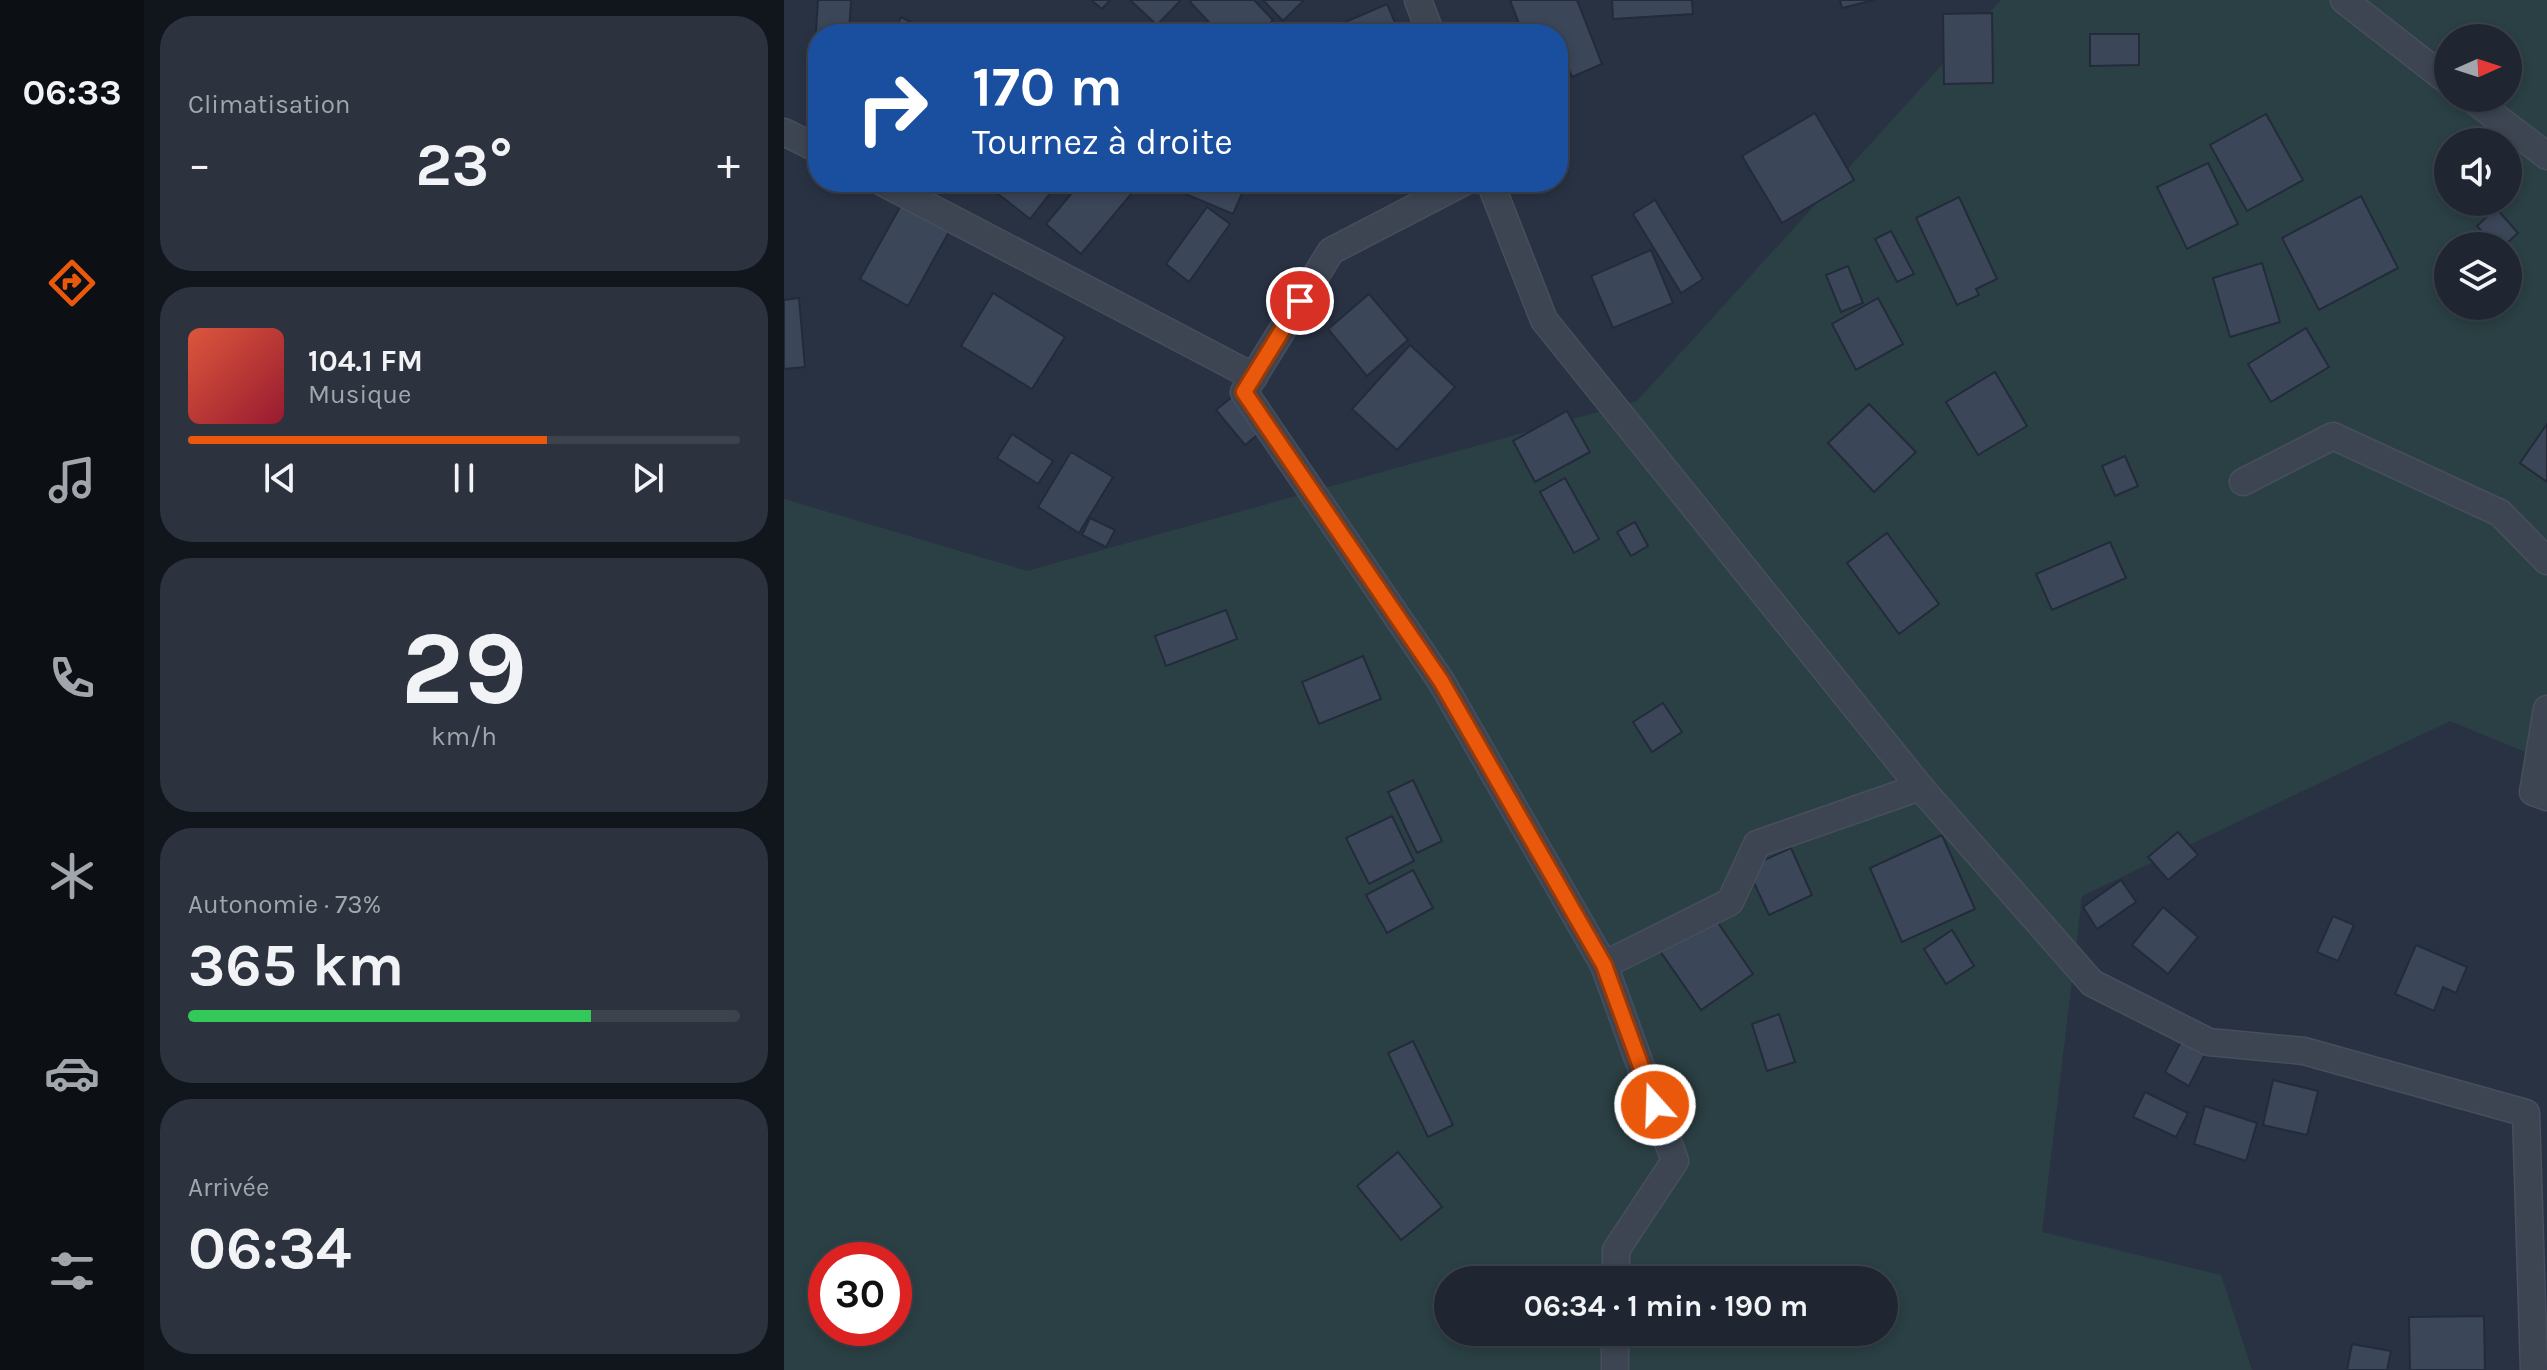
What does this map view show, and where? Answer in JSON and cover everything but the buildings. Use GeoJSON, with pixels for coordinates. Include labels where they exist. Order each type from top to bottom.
{"type":"FeatureCollection","features":[{"type":"Feature","properties":{"kind":"street"},"geometry":{"type":"LineString","coordinates":[[1418,0],[1427,24]]}},
{"type":"Feature","properties":{"kind":"street"},"geometry":{"type":"LineString","coordinates":[[2344,0],[2434,70]]}},
{"type":"Feature","properties":{"kind":"street"},"geometry":{"type":"LineString","coordinates":[[2489,112],[2547,156]]}},
{"type":"Feature","properties":{"kind":"street"},"geometry":{"type":"LineString","coordinates":[[784,132],[808,144]]}},
{"type":"Feature","properties":{"kind":"street"},"geometry":{"type":"LineString","coordinates":[[901,192],[1254,377]]}},
{"type":"Feature","properties":{"kind":"street"},"geometry":{"type":"LineString","coordinates":[[1445,192],[1331,251],[1244,392],[1441,681],[1604,965],[1675,1161],[1616,1250],[1616,1266]]}},
{"type":"Feature","properties":{"kind":"street"},"geometry":{"type":"LineString","coordinates":[[1494,192],[1544,320],[1920,787],[2092,983],[2209,1042],[2304,1051],[2526,1113],[2534,1370]]}},
{"type":"Feature","properties":{"kind":"street"},"geometry":{"type":"LineString","coordinates":[[2243,482],[2333,436],[2500,513],[2547,561]]}},
{"type":"Feature","properties":{"kind":"street"},"geometry":{"type":"LineString","coordinates":[[2547,709],[2533,792],[2547,797]]}},
{"type":"Feature","properties":{"kind":"street"},"geometry":{"type":"LineString","coordinates":[[1604,965],[1730,902],[1757,844],[1920,787]]}},
{"type":"Feature","properties":{"kind":"street"},"geometry":{"type":"LineString","coordinates":[[1615,1346],[1615,1370]]}},
{"type":"Feature","properties":{"kind":"green space"},"geometry":{"type":"Polygon","coordinates":[[[2001,0],[2547,0],[2547,761],[2450,721],[2082,896],[2042,1232],[2221,1275],[2252,1370],[784,1370],[784,499],[1027,571],[1637,401],[2001,0]]]}},
{"type":"Feature","properties":{"kind":"route"},"geometry":{"type":"LineString","coordinates":[[1300,301],[1244,392],[1441,681],[1604,965],[1655,1105]]}}]}
